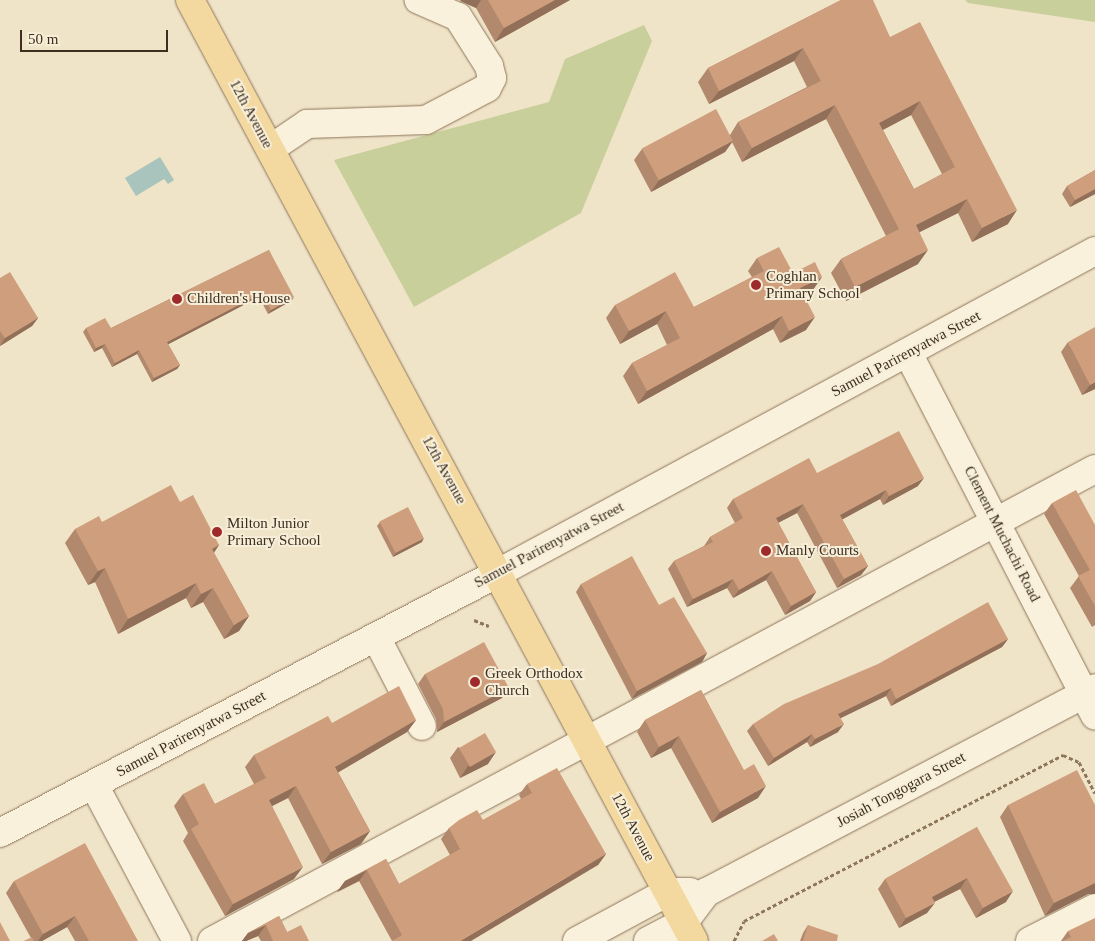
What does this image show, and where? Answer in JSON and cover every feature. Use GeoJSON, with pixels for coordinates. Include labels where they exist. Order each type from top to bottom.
{"type":"FeatureCollection","features":[{"type":"Feature","properties":{"kind":"main road","name":"12th Avenue"},"geometry":{"type":"LineString","coordinates":[[190,0],[500,572],[689,931]]}},
{"type":"Feature","properties":{"kind":"street"},"geometry":{"type":"LineString","coordinates":[[270,149],[307,124],[426,120],[486,88],[492,78],[489,66],[458,17],[419,0]]}},
{"type":"Feature","properties":{"kind":"street","name":"Samuel Parirenyatwa Street"},"geometry":{"type":"LineString","coordinates":[[0,833],[500,572],[1095,251]]}},
{"type":"Feature","properties":{"kind":"street","name":"Clement Muchachi Road"},"geometry":{"type":"LineString","coordinates":[[908,353],[996,523],[1091,699]]}},
{"type":"Feature","properties":{"kind":"street"},"geometry":{"type":"LineString","coordinates":[[212,941],[1095,469]]}},
{"type":"Feature","properties":{"kind":"street"},"geometry":{"type":"LineString","coordinates":[[376,637],[422,726]]}},
{"type":"Feature","properties":{"kind":"street","name":"Josiah Tongogara Street"},"geometry":{"type":"LineString","coordinates":[[577,941],[668,892],[707,892],[1091,699]]}},
{"type":"Feature","properties":{"kind":"street"},"geometry":{"type":"LineString","coordinates":[[94,785],[177,941]]}},
{"type":"Feature","properties":{"kind":"street","name":"Josiah Tongogara Street"},"geometry":{"type":"LineString","coordinates":[[652,940],[689,931],[707,892]]}},
{"type":"Feature","properties":{"kind":"street"},"geometry":{"type":"LineString","coordinates":[[1030,941],[1095,908]]}},
{"type":"Feature","properties":{"kind":"path"},"geometry":{"type":"LineString","coordinates":[[474,620],[489,626]]}},
{"type":"Feature","properties":{"kind":"path"},"geometry":{"type":"LineString","coordinates":[[734,941],[744,921],[1063,755],[1079,762],[1095,793]]}},
{"type":"Feature","properties":{"kind":"green space"},"geometry":{"type":"Polygon","coordinates":[[[965,0],[1095,0],[1095,22],[968,3],[965,0]]]}},
{"type":"Feature","properties":{"kind":"green space"},"geometry":{"type":"Polygon","coordinates":[[[644,25],[652,41],[581,213],[414,307],[334,160],[549,102],[565,59],[644,25]]]}},
{"type":"Feature","properties":{"kind":"water"},"geometry":{"type":"Polygon","coordinates":[[[160,157],[174,180],[168,184],[164,179],[136,196],[125,178],[160,157]]]}},
{"type":"Feature","properties":{"kind":"building"},"geometry":{"type":"Polygon","coordinates":[[[488,0],[555,0],[504,28],[488,0]]]}},
{"type":"Feature","properties":{"kind":"building"},"geometry":{"type":"Polygon","coordinates":[[[841,0],[873,0],[890,37],[920,22],[1017,210],[982,228],[967,199],[916,225],[928,250],[855,287],[841,259],[899,229],[835,105],[752,148],[738,122],[821,81],[803,48],[719,91],[708,68],[841,0]],[[920,101],[879,123],[914,189],[955,167],[920,101]]]}},
{"type":"Feature","properties":{"kind":"building"},"geometry":{"type":"Polygon","coordinates":[[[716,109],[733,141],[659,180],[642,148],[716,109]]]}},
{"type":"Feature","properties":{"kind":"building"},"geometry":{"type":"Polygon","coordinates":[[[1095,170],[1095,189],[1075,200],[1067,186],[1095,170]]]}},
{"type":"Feature","properties":{"kind":"building"},"geometry":{"type":"Polygon","coordinates":[[[779,247],[793,273],[815,262],[822,277],[800,288],[815,317],[789,331],[782,316],[647,391],[632,363],[680,338],[666,311],[629,331],[615,305],[675,272],[694,307],[764,271],[757,258],[779,247]]]}},
{"type":"Feature","properties":{"kind":"building"},"geometry":{"type":"Polygon","coordinates":[[[269,250],[294,297],[271,310],[262,293],[167,342],[180,365],[154,378],[139,350],[115,363],[105,344],[96,348],[86,328],[105,318],[111,328],[269,250]]]}},
{"type":"Feature","properties":{"kind":"building"},"geometry":{"type":"Polygon","coordinates":[[[10,272],[38,318],[5,338],[0,331],[0,278],[10,272]]]}},
{"type":"Feature","properties":{"kind":"building"},"geometry":{"type":"Polygon","coordinates":[[[1095,327],[1095,382],[1090,385],[1068,342],[1095,327]]]}},
{"type":"Feature","properties":{"kind":"building"},"geometry":{"type":"Polygon","coordinates":[[[899,431],[924,478],[889,496],[886,490],[840,515],[868,566],[844,579],[803,504],[776,518],[816,592],[791,606],[772,571],[739,590],[733,579],[693,599],[674,561],[713,542],[710,537],[743,518],[733,499],[809,458],[817,473],[899,431]]]}},
{"type":"Feature","properties":{"kind":"building"},"geometry":{"type":"Polygon","coordinates":[[[171,485],[180,502],[193,495],[219,545],[212,549],[249,616],[234,625],[213,588],[201,594],[196,583],[128,619],[105,568],[98,571],[75,529],[99,516],[102,522],[171,485]]]}},
{"type":"Feature","properties":{"kind":"building"},"geometry":{"type":"Polygon","coordinates":[[[1076,490],[1095,525],[1095,606],[1078,576],[1090,570],[1052,503],[1076,490]]]}},
{"type":"Feature","properties":{"kind":"building"},"geometry":{"type":"Polygon","coordinates":[[[408,507],[424,538],[395,553],[379,522],[408,507]]]}},
{"type":"Feature","properties":{"kind":"building"},"geometry":{"type":"Polygon","coordinates":[[[632,556],[659,605],[674,597],[707,653],[637,691],[581,584],[632,556]]]}},
{"type":"Feature","properties":{"kind":"building"},"geometry":{"type":"Polygon","coordinates":[[[988,602],[1008,639],[896,699],[891,688],[838,714],[844,724],[815,739],[812,734],[774,758],[753,724],[784,704],[878,664],[988,602]]]}},
{"type":"Feature","properties":{"kind":"building"},"geometry":{"type":"Polygon","coordinates":[[[484,642],[509,688],[444,722],[443,709],[425,674],[484,642]]]}},
{"type":"Feature","properties":{"kind":"building"},"geometry":{"type":"Polygon","coordinates":[[[399,686],[416,720],[335,767],[370,831],[331,852],[296,786],[269,800],[303,867],[233,904],[191,829],[199,824],[183,794],[204,783],[215,804],[266,778],[254,755],[328,716],[332,723],[399,686]]]}},
{"type":"Feature","properties":{"kind":"building"},"geometry":{"type":"Polygon","coordinates":[[[701,690],[744,770],[754,764],[766,786],[720,812],[679,736],[659,747],[645,720],[701,690]]]}},
{"type":"Feature","properties":{"kind":"building"},"geometry":{"type":"Polygon","coordinates":[[[485,733],[496,752],[470,767],[459,748],[485,733]]]}},
{"type":"Feature","properties":{"kind":"building"},"geometry":{"type":"Polygon","coordinates":[[[557,768],[606,854],[460,941],[392,941],[402,935],[367,870],[345,881],[386,859],[399,884],[460,849],[449,828],[459,820],[477,810],[483,820],[532,793],[527,784],[557,768]]]}},
{"type":"Feature","properties":{"kind":"building"},"geometry":{"type":"Polygon","coordinates":[[[1077,770],[1095,805],[1095,883],[1054,903],[1008,805],[1077,770]]]}},
{"type":"Feature","properties":{"kind":"building"},"geometry":{"type":"Polygon","coordinates":[[[977,827],[1013,891],[983,908],[967,878],[932,897],[935,903],[906,918],[885,879],[977,827]]]}},
{"type":"Feature","properties":{"kind":"building"},"geometry":{"type":"Polygon","coordinates":[[[85,843],[138,941],[89,941],[75,916],[43,934],[14,881],[85,843]]]}},
{"type":"Feature","properties":{"kind":"building"},"geometry":{"type":"Polygon","coordinates":[[[279,916],[287,932],[301,925],[309,941],[273,941],[266,925],[248,933],[279,916]]]}},
{"type":"Feature","properties":{"kind":"building"},"geometry":{"type":"Polygon","coordinates":[[[1095,918],[1095,941],[1063,941],[1071,937],[1068,931],[1095,918]]]}},
{"type":"Feature","properties":{"kind":"building"},"geometry":{"type":"Polygon","coordinates":[[[0,922],[10,941],[0,941],[0,922]]]}},
{"type":"Feature","properties":{"kind":"building"},"geometry":{"type":"Polygon","coordinates":[[[808,925],[838,935],[837,941],[803,941],[808,925]]]}},
{"type":"Feature","properties":{"kind":"building"},"geometry":{"type":"Polygon","coordinates":[[[774,934],[778,941],[762,941],[774,934]]]}},
{"type":"Feature","properties":{"kind":"building"},"geometry":{"type":"Polygon","coordinates":[[[32,937],[34,941],[24,941],[32,937]]]}},
{"type":"Feature","properties":{"kind":"place","name":"Coghlan Primary School"},"geometry":{"type":"Point","coordinates":[756,285]}},
{"type":"Feature","properties":{"kind":"place","name":"Children's House"},"geometry":{"type":"Point","coordinates":[177,299]}},
{"type":"Feature","properties":{"kind":"place","name":"Milton Junior Primary School"},"geometry":{"type":"Point","coordinates":[217,532]}},
{"type":"Feature","properties":{"kind":"place","name":"Manly Courts"},"geometry":{"type":"Point","coordinates":[766,551]}},
{"type":"Feature","properties":{"kind":"place","name":"Greek Orthodox Church"},"geometry":{"type":"Point","coordinates":[475,682]}}]}
